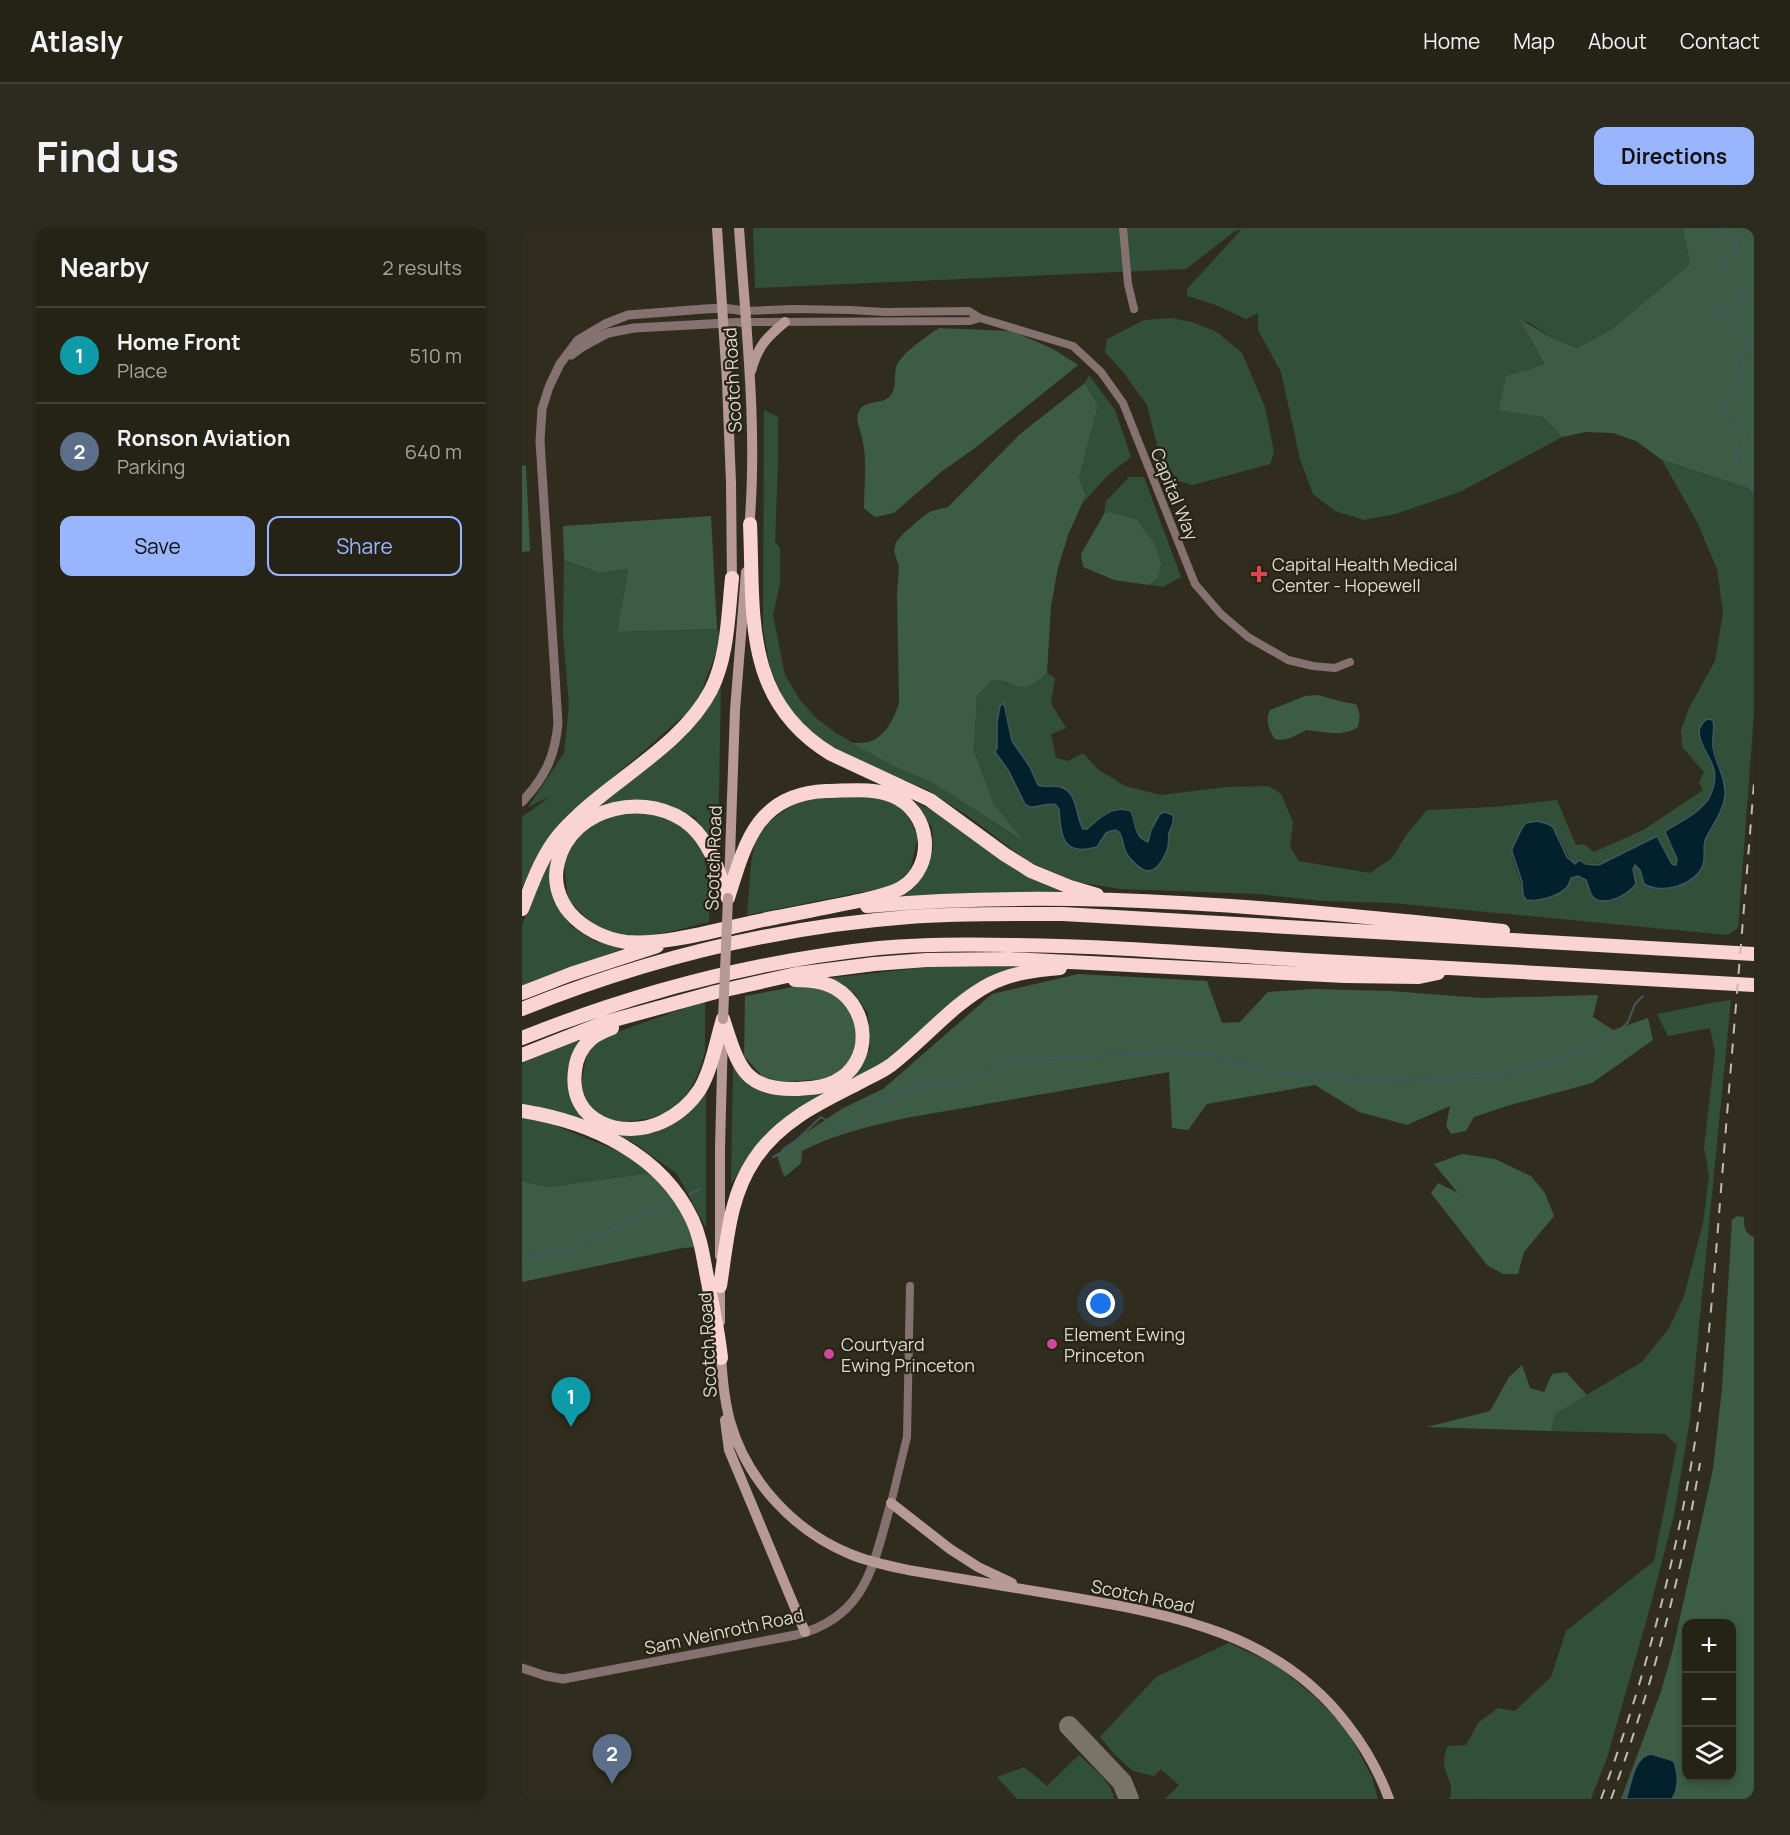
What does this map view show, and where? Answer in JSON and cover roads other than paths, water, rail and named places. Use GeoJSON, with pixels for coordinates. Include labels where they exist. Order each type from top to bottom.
{"type":"FeatureCollection","features":[{"type":"Feature","properties":{"kind":"highway"},"geometry":{"type":"LineString","coordinates":[[750,524],[755,635],[760,664],[779,704],[806,736],[840,759],[930,800],[1031,871],[1086,893],[1140,902]]}},
{"type":"Feature","properties":{"kind":"highway"},"geometry":{"type":"LineString","coordinates":[[522,909],[543,861],[564,829],[673,738],[704,703],[721,665],[732,578]]}},
{"type":"Feature","properties":{"kind":"highway"},"geometry":{"type":"LineString","coordinates":[[819,791],[887,794],[900,800],[914,811],[923,830],[925,850],[920,867],[901,888],[889,893],[690,936],[658,940],[623,941],[597,933],[576,919],[562,900],[556,876],[560,855],[574,833],[589,820],[617,808],[645,806],[670,813],[687,823],[702,838],[728,898],[739,862],[752,833],[769,812],[791,798],[819,791]]}},
{"type":"Feature","properties":{"kind":"highway"},"geometry":{"type":"LineString","coordinates":[[799,913],[946,900],[1031,899],[1140,902],[1394,919],[1685,950]]}},
{"type":"Feature","properties":{"kind":"highway"},"geometry":{"type":"LineString","coordinates":[[522,1009],[591,982],[702,950],[803,930],[910,917],[1063,914],[1754,954]]}},
{"type":"Feature","properties":{"kind":"highway"},"geometry":{"type":"LineString","coordinates":[[522,993],[581,970],[690,936]]}},
{"type":"Feature","properties":{"kind":"highway"},"geometry":{"type":"LineString","coordinates":[[522,1038],[631,998],[714,975],[785,961],[881,948],[976,944],[1082,946],[1754,985]]}},
{"type":"Feature","properties":{"kind":"highway"},"geometry":{"type":"LineString","coordinates":[[522,1054],[603,1023],[796,974],[927,960],[1010,959],[1376,977],[1419,977],[1455,969]]}},
{"type":"Feature","properties":{"kind":"highway"},"geometry":{"type":"LineString","coordinates":[[720,1286],[733,1203],[742,1178],[765,1145],[778,1131],[797,1117],[884,1069],[968,998],[1005,978],[1039,970],[1100,966],[1178,968]]}},
{"type":"Feature","properties":{"kind":"highway"},"geometry":{"type":"LineString","coordinates":[[723,1019],[740,1065],[753,1080],[765,1086],[790,1089],[824,1086],[840,1079],[853,1067],[862,1048],[862,1026],[854,1005],[841,992],[828,985],[812,981],[790,980],[749,985]]}},
{"type":"Feature","properties":{"kind":"highway"},"geometry":{"type":"LineString","coordinates":[[695,998],[644,1014],[613,1027],[595,1037],[585,1046],[577,1061],[574,1082],[580,1102],[594,1118],[610,1127],[633,1130],[654,1125],[679,1112],[694,1098],[707,1074],[723,1019]]}},
{"type":"Feature","properties":{"kind":"highway"},"geometry":{"type":"LineString","coordinates":[[522,1111],[556,1119],[615,1141],[645,1160],[670,1185],[685,1205],[699,1238],[716,1316],[721,1358]]}},
{"type":"Feature","properties":{"kind":"main road","name":"Scotch Road"},"geometry":{"type":"LineString","coordinates":[[717,228],[731,483],[735,710]]}},
{"type":"Feature","properties":{"kind":"main road","name":"Scotch Road"},"geometry":{"type":"LineString","coordinates":[[739,228],[752,442],[750,524],[735,710],[723,1019],[720,1286],[724,1392],[730,1422],[741,1450],[756,1476],[781,1508],[822,1540],[852,1555],[908,1570],[1133,1608],[1234,1637],[1265,1652],[1297,1673],[1337,1710],[1366,1750],[1389,1799]]}},
{"type":"Feature","properties":{"kind":"main road"},"geometry":{"type":"LineString","coordinates":[[749,377],[765,340],[785,322]]}},
{"type":"Feature","properties":{"kind":"main road"},"geometry":{"type":"LineString","coordinates":[[724,1392],[729,1450],[805,1632]]}},
{"type":"Feature","properties":{"kind":"main road"},"geometry":{"type":"LineString","coordinates":[[891,1503],[950,1549],[978,1567],[1038,1592]]}},
{"type":"Feature","properties":{"kind":"street"},"geometry":{"type":"LineString","coordinates":[[1123,228],[1128,284],[1134,309]]}},
{"type":"Feature","properties":{"kind":"street"},"geometry":{"type":"LineString","coordinates":[[522,802],[537,786],[549,765],[556,744],[558,723],[540,441],[542,409],[549,387],[560,364],[578,340],[605,324],[628,315],[723,309],[745,317]]}},
{"type":"Feature","properties":{"kind":"street","name":"Capital Way"},"geometry":{"type":"LineString","coordinates":[[745,317],[802,309],[885,312],[969,311],[980,318],[1073,346],[1101,372],[1123,403],[1195,584],[1221,614],[1248,637],[1287,660],[1335,668],[1350,662]]}},
{"type":"Feature","properties":{"kind":"street"},"geometry":{"type":"LineString","coordinates":[[560,364],[582,347],[608,333],[634,328],[724,324],[745,317]]}},
{"type":"Feature","properties":{"kind":"street","name":"Capital Way"},"geometry":{"type":"LineString","coordinates":[[745,317],[785,322],[970,321],[980,318]]}},
{"type":"Feature","properties":{"kind":"street","name":"Sam Weinroth Road"},"geometry":{"type":"LineString","coordinates":[[522,1668],[563,1679],[805,1632],[827,1623],[848,1607],[864,1586],[874,1562],[906,1446],[910,1286]]}},
{"type":"Feature","properties":{"kind":"water"},"geometry":{"type":"Polygon","coordinates":[[[1004,703],[1012,741],[1030,767],[1038,785],[1061,787],[1067,790],[1074,800],[1083,829],[1087,829],[1107,813],[1124,809],[1131,811],[1140,837],[1148,842],[1151,830],[1160,814],[1165,812],[1173,815],[1168,847],[1156,868],[1148,871],[1135,864],[1126,852],[1120,834],[1116,830],[1106,833],[1097,847],[1077,849],[1070,846],[1063,836],[1059,809],[1056,805],[1032,807],[1025,804],[1008,770],[995,752],[997,722],[1000,706],[1004,703]]]}},
{"type":"Feature","properties":{"kind":"water"},"geometry":{"type":"Polygon","coordinates":[[[1707,719],[1713,720],[1713,747],[1724,783],[1725,796],[1720,813],[1705,841],[1703,865],[1693,878],[1686,883],[1669,888],[1651,887],[1644,884],[1640,870],[1635,865],[1633,869],[1636,884],[1614,899],[1601,901],[1595,899],[1586,880],[1578,876],[1571,878],[1568,886],[1554,896],[1526,900],[1512,849],[1526,823],[1537,821],[1553,827],[1567,857],[1575,864],[1579,860],[1586,864],[1599,865],[1657,836],[1672,864],[1676,865],[1677,859],[1665,832],[1700,808],[1709,798],[1714,784],[1714,770],[1702,744],[1699,730],[1701,724],[1707,719]]]}},
{"type":"Feature","properties":{"kind":"water"},"geometry":{"type":"Polygon","coordinates":[[[1651,1754],[1674,1762],[1677,1781],[1672,1799],[1626,1799],[1640,1760],[1651,1754]]]}},
{"type":"Feature","properties":{"kind":"waterway"},"geometry":{"type":"LineString","coordinates":[[1720,228],[1723,235],[1736,237],[1738,251],[1721,268],[1733,288],[1746,292],[1734,312],[1715,306],[1712,313],[1748,337],[1749,352],[1737,358],[1737,368],[1743,375],[1739,396],[1723,405],[1724,419],[1745,431],[1743,446],[1736,456],[1737,468],[1746,473],[1754,492]]}},
{"type":"Feature","properties":{"kind":"waterway"},"geometry":{"type":"LineString","coordinates":[[773,1157],[786,1150],[821,1117],[847,1132],[874,1105],[925,1085],[956,1083],[1020,1059],[1167,1054],[1216,1055],[1274,1073],[1323,1075],[1366,1081],[1424,1080],[1503,1074],[1538,1066],[1586,1050],[1618,1032],[1628,1022],[1635,1004],[1643,996]]}},
{"type":"Feature","properties":{"kind":"waterway"},"geometry":{"type":"LineString","coordinates":[[690,1194],[700,1189]]}},
{"type":"Feature","properties":{"kind":"waterway"},"geometry":{"type":"LineString","coordinates":[[522,1259],[572,1248],[672,1202]]}},
{"type":"Feature","properties":{"kind":"railway"},"geometry":{"type":"LineString","coordinates":[[1601,1799],[1630,1714],[1655,1629],[1676,1542],[1699,1418],[1714,1274],[1754,783]]}},
{"type":"Feature","properties":{"kind":"railway"},"geometry":{"type":"LineString","coordinates":[[1611,1799],[1652,1675],[1684,1549],[1700,1463]]}},
{"type":"Feature","properties":{"kind":"place","name":"Capital Health Medical Center - Hopewell"},"geometry":{"type":"Point","coordinates":[1259,574]}},
{"type":"Feature","properties":{"kind":"place","name":"Element Ewing Princeton"},"geometry":{"type":"Point","coordinates":[1052,1344]}},
{"type":"Feature","properties":{"kind":"place","name":"Courtyard Ewing Princeton"},"geometry":{"type":"Point","coordinates":[829,1354]}},
{"type":"Feature","properties":{"kind":"place","name":"Home Front"},"geometry":{"type":"Point","coordinates":[571,1427]}},
{"type":"Feature","properties":{"kind":"place","name":"Ronson Aviation"},"geometry":{"type":"Point","coordinates":[612,1784]}}]}
